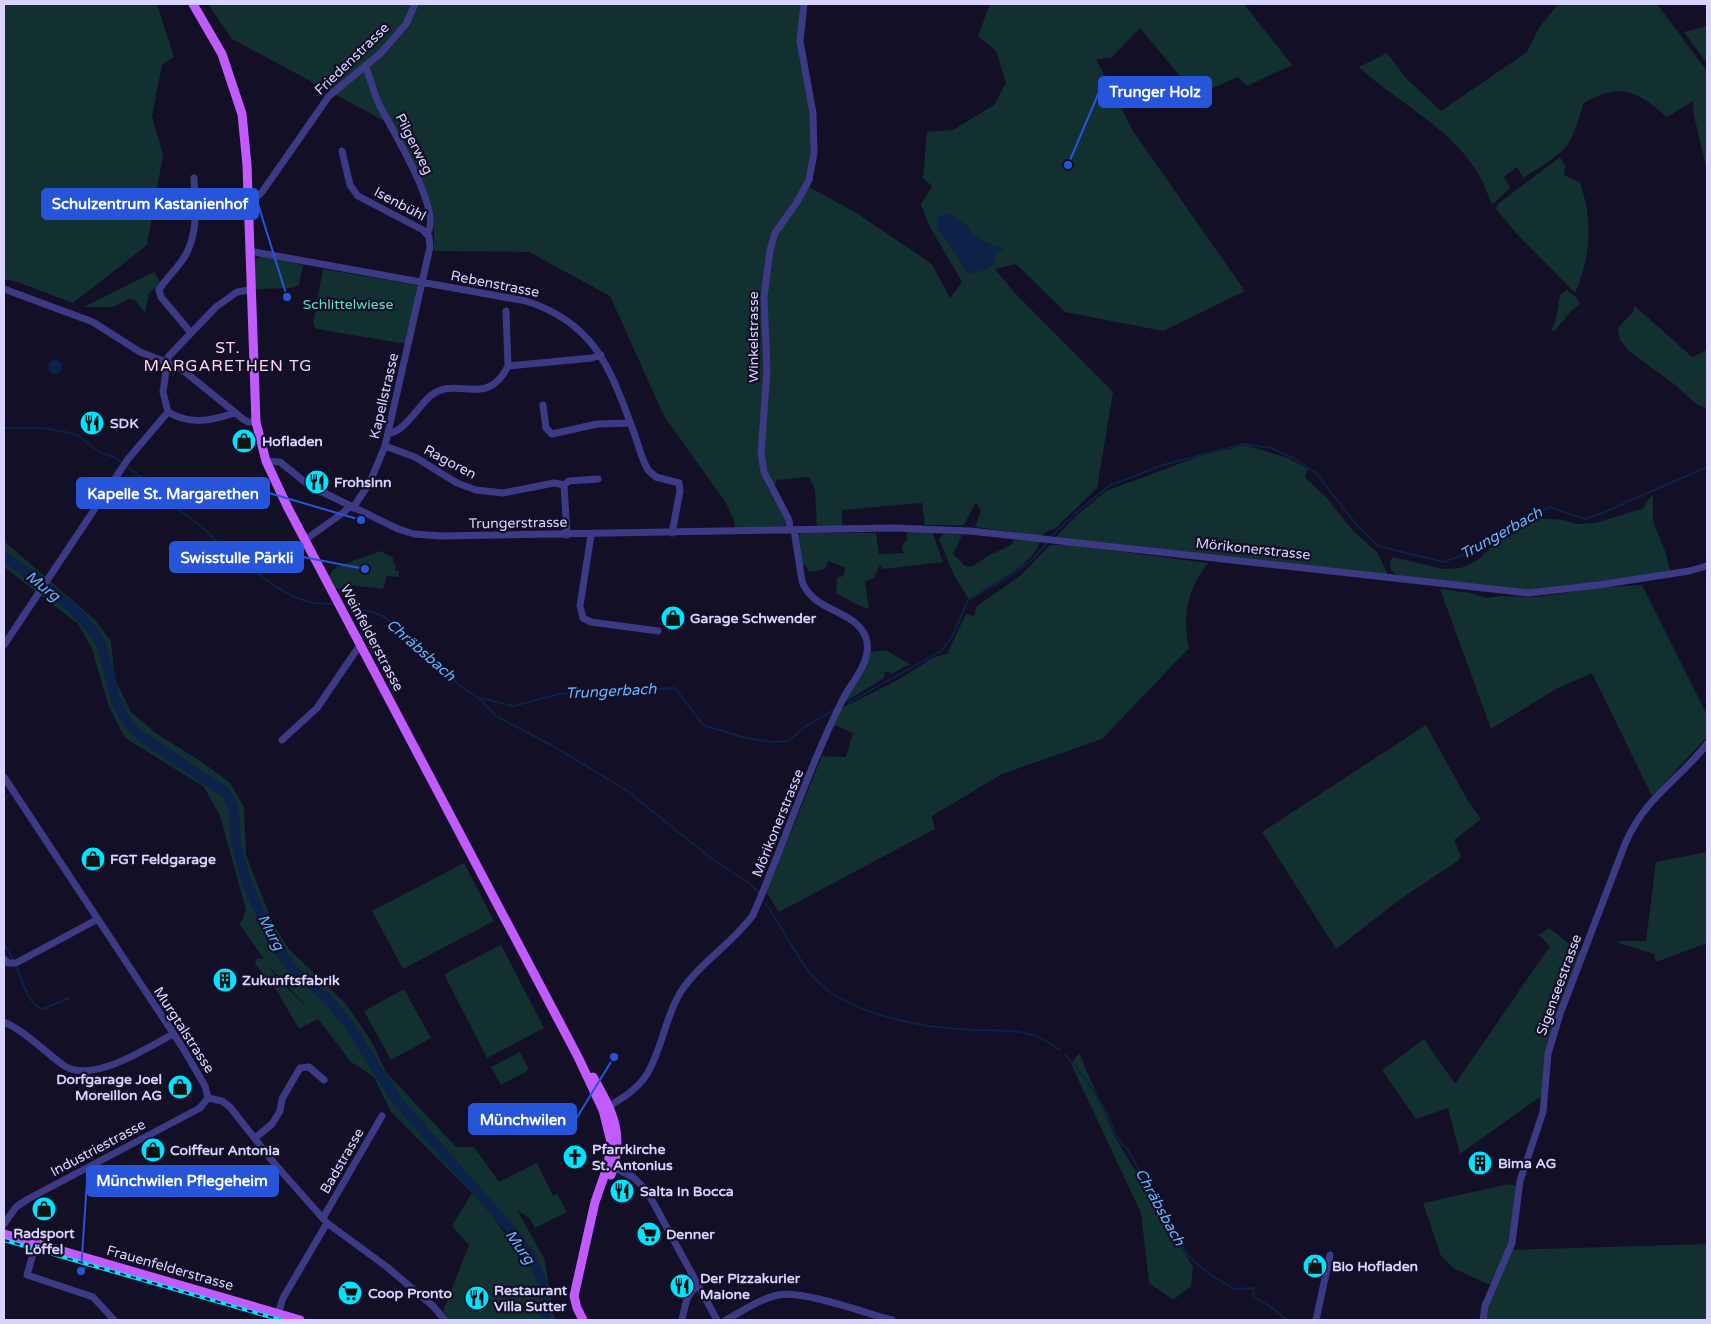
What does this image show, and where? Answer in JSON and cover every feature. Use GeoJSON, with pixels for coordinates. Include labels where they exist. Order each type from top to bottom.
{"type":"FeatureCollection","features":[{"type":"Feature","properties":{"kind":"main road","name":"Weinfelderstrasse"},"geometry":{"type":"LineString","coordinates":[[193,4],[222,54],[235,89],[245,136],[256,422],[266,461],[360,645],[606,1108],[611,1138],[611,1166],[594,1211],[574,1296],[584,1320]]}},
{"type":"Feature","properties":{"kind":"main road","name":"Frauenfelderstrasse"},"geometry":{"type":"LineString","coordinates":[[4,1234],[280,1316],[300,1320]]}},
{"type":"Feature","properties":{"kind":"street","name":"Friedenstrasse"},"geometry":{"type":"LineString","coordinates":[[248,199],[258,196],[262,192],[329,96],[366,68],[406,24],[415,4]]}},
{"type":"Feature","properties":{"kind":"street","name":"Winkelstrasse"},"geometry":{"type":"LineString","coordinates":[[764,472],[761,453],[767,371],[763,311],[770,250],[775,233],[797,202],[809,180],[814,153],[813,112],[800,41],[804,4]]}},
{"type":"Feature","properties":{"kind":"street","name":"Pilgerweg"},"geometry":{"type":"LineString","coordinates":[[366,68],[378,102],[422,186],[429,216],[430,229],[427,234]]}},
{"type":"Feature","properties":{"kind":"street","name":"Isenbühl"},"geometry":{"type":"LineString","coordinates":[[342,151],[350,185],[358,196],[427,234],[430,247],[424,284]]}},
{"type":"Feature","properties":{"kind":"street"},"geometry":{"type":"LineString","coordinates":[[191,333],[161,297],[159,290],[182,261],[192,242],[195,215],[194,178]]}},
{"type":"Feature","properties":{"kind":"street","name":"Rebenstrasse"},"geometry":{"type":"LineString","coordinates":[[249,251],[526,301],[545,307],[575,326],[601,355],[612,375],[650,472],[659,478],[677,482],[680,485],[672,533]]}},
{"type":"Feature","properties":{"kind":"street","name":"Kapellstrasse"},"geometry":{"type":"LineString","coordinates":[[305,540],[352,507],[370,482],[389,433],[424,284]]}},
{"type":"Feature","properties":{"kind":"street"},"geometry":{"type":"LineString","coordinates":[[4,290],[93,322],[140,352],[184,370],[234,413],[248,422],[256,422]]}},
{"type":"Feature","properties":{"kind":"street"},"geometry":{"type":"LineString","coordinates":[[168,412],[163,392],[167,362],[170,354],[227,299],[237,292],[250,290]]}},
{"type":"Feature","properties":{"kind":"street"},"geometry":{"type":"LineString","coordinates":[[389,433],[397,432],[435,392],[446,388],[487,389],[499,381],[508,366],[506,311]]}},
{"type":"Feature","properties":{"kind":"street"},"geometry":{"type":"LineString","coordinates":[[508,366],[592,358],[601,355]]}},
{"type":"Feature","properties":{"kind":"street"},"geometry":{"type":"LineString","coordinates":[[544,404],[546,428],[552,434],[597,424],[630,423]]}},
{"type":"Feature","properties":{"kind":"street"},"geometry":{"type":"LineString","coordinates":[[168,412],[187,420],[200,421],[216,420],[234,413]]}},
{"type":"Feature","properties":{"kind":"street"},"geometry":{"type":"LineString","coordinates":[[4,645],[124,466],[168,412]]}},
{"type":"Feature","properties":{"kind":"street","name":"Ragoren"},"geometry":{"type":"LineString","coordinates":[[385,446],[415,457],[457,483],[476,490],[503,493],[554,483],[564,485],[569,481],[598,479]]}},
{"type":"Feature","properties":{"kind":"street","name":"Trungerstrasse"},"geometry":{"type":"LineString","coordinates":[[266,461],[280,462],[310,486],[414,534],[480,537],[792,530]]}},
{"type":"Feature","properties":{"kind":"street","name":"Mörikonerstrasse"},"geometry":{"type":"LineString","coordinates":[[606,1108],[629,1093],[647,1075],[671,1011],[681,992],[696,974],[746,925],[753,915],[829,730],[865,660],[868,645],[861,629],[824,606],[806,589],[802,581],[789,520],[764,472]]}},
{"type":"Feature","properties":{"kind":"street"},"geometry":{"type":"LineString","coordinates":[[564,485],[567,535]]}},
{"type":"Feature","properties":{"kind":"street","name":"Mörikonerstrasse"},"geometry":{"type":"LineString","coordinates":[[792,530],[894,528],[970,531],[1529,593],[1617,582],[1689,571],[1707,566]]}},
{"type":"Feature","properties":{"kind":"street"},"geometry":{"type":"LineString","coordinates":[[591,535],[580,606],[583,618],[591,622],[658,631]]}},
{"type":"Feature","properties":{"kind":"street"},"geometry":{"type":"LineString","coordinates":[[282,740],[317,708],[360,645]]}},
{"type":"Feature","properties":{"kind":"street","name":"Sigenseestrasse"},"geometry":{"type":"LineString","coordinates":[[1482,1320],[1485,1306],[1512,1244],[1520,1181],[1543,1112],[1548,1054],[1560,1014],[1625,844],[1634,824],[1648,803],[1707,744]]}},
{"type":"Feature","properties":{"kind":"street","name":"Murgtalstrasse"},"geometry":{"type":"LineString","coordinates":[[4,777],[173,1034],[206,1086],[208,1098]]}},
{"type":"Feature","properties":{"kind":"street"},"geometry":{"type":"LineString","coordinates":[[4,959],[8,963],[16,963],[98,919]]}},
{"type":"Feature","properties":{"kind":"street"},"geometry":{"type":"LineString","coordinates":[[4,1022],[66,1066],[81,1072],[112,1065],[173,1034]]}},
{"type":"Feature","properties":{"kind":"street"},"geometry":{"type":"LineString","coordinates":[[255,1138],[272,1124],[280,1110],[282,1099],[300,1068],[309,1067],[324,1080]]}},
{"type":"Feature","properties":{"kind":"street"},"geometry":{"type":"LineString","coordinates":[[208,1098],[228,1105],[325,1220],[388,1266],[433,1306],[445,1320]]}},
{"type":"Feature","properties":{"kind":"street","name":"Industriestrasse"},"geometry":{"type":"LineString","coordinates":[[4,1224],[16,1207],[28,1199],[200,1108],[208,1098]]}},
{"type":"Feature","properties":{"kind":"street","name":"Badstrasse"},"geometry":{"type":"LineString","coordinates":[[280,1316],[284,1298],[382,1116]]}},
{"type":"Feature","properties":{"kind":"street"},"geometry":{"type":"LineString","coordinates":[[611,1166],[634,1177],[647,1191],[717,1320]]}},
{"type":"Feature","properties":{"kind":"street"},"geometry":{"type":"LineString","coordinates":[[36,1243],[27,1275],[86,1294],[98,1301],[114,1320]]}},
{"type":"Feature","properties":{"kind":"street"},"geometry":{"type":"LineString","coordinates":[[1316,1320],[1330,1255]]}},
{"type":"Feature","properties":{"kind":"street"},"geometry":{"type":"LineString","coordinates":[[682,1320],[688,1298],[692,1290],[698,1286]]}},
{"type":"Feature","properties":{"kind":"street"},"geometry":{"type":"LineString","coordinates":[[726,1320],[766,1299],[787,1294],[817,1299],[887,1320]]}},
{"type":"Feature","properties":{"kind":"green space"},"geometry":{"type":"Polygon","coordinates":[[[4,4],[157,4],[174,57],[162,65],[152,116],[163,155],[147,245],[73,303],[4,279],[4,4]]]}},
{"type":"Feature","properties":{"kind":"green space"},"geometry":{"type":"Polygon","coordinates":[[[208,4],[802,4],[801,33],[811,128],[810,153],[805,185],[855,212],[932,264],[950,298],[962,282],[930,227],[921,205],[932,186],[923,178],[927,132],[953,130],[994,105],[1006,83],[996,51],[978,36],[990,4],[1244,4],[1292,65],[1247,86],[1238,77],[1196,95],[1140,28],[1111,58],[1096,59],[1133,131],[1245,291],[1163,331],[1065,312],[1016,264],[995,269],[1013,291],[1113,392],[1097,488],[1056,528],[1041,536],[975,527],[981,511],[976,502],[964,525],[925,525],[922,503],[842,510],[842,527],[817,527],[815,490],[809,477],[777,480],[775,485],[768,488],[786,519],[785,526],[735,528],[734,520],[726,503],[664,416],[610,296],[529,252],[434,251],[434,226],[392,123],[390,124],[232,39],[208,4]],[[948,214],[937,227],[956,253],[965,270],[995,260],[995,252],[1002,251],[972,235],[966,225],[948,214]]]}},
{"type":"Feature","properties":{"kind":"green space"},"geometry":{"type":"Polygon","coordinates":[[[1558,4],[1657,4],[1707,71],[1707,171],[1694,116],[1693,101],[1667,117],[1637,96],[1628,92],[1618,91],[1584,103],[1576,127],[1565,148],[1523,178],[1517,167],[1504,177],[1510,188],[1492,205],[1474,167],[1449,138],[1373,80],[1359,67],[1387,53],[1405,77],[1441,111],[1527,52],[1539,28],[1558,4]]]}},
{"type":"Feature","properties":{"kind":"green space"},"geometry":{"type":"Polygon","coordinates":[[[1707,26],[1707,63],[1684,32],[1707,26]]]}},
{"type":"Feature","properties":{"kind":"green space"},"geometry":{"type":"Polygon","coordinates":[[[1560,157],[1565,166],[1564,175],[1580,183],[1587,210],[1587,252],[1575,293],[1517,234],[1496,209],[1498,204],[1560,157]]]}},
{"type":"Feature","properties":{"kind":"green space"},"geometry":{"type":"Polygon","coordinates":[[[262,256],[303,265],[299,285],[292,288],[255,289],[255,260],[262,256]]]}},
{"type":"Feature","properties":{"kind":"green space","name":"Schlittelwiese"},"geometry":{"type":"Polygon","coordinates":[[[323,269],[416,285],[418,287],[406,344],[316,329],[313,323],[323,269]]]}},
{"type":"Feature","properties":{"kind":"green space"},"geometry":{"type":"Polygon","coordinates":[[[154,272],[161,283],[149,293],[145,313],[135,300],[129,299],[113,307],[84,307],[154,272]]]}},
{"type":"Feature","properties":{"kind":"green space"},"geometry":{"type":"Polygon","coordinates":[[[1567,290],[1576,297],[1580,304],[1571,311],[1555,331],[1551,331],[1556,319],[1560,295],[1567,290]]]}},
{"type":"Feature","properties":{"kind":"green space"},"geometry":{"type":"Polygon","coordinates":[[[1635,306],[1692,357],[1707,350],[1707,409],[1696,404],[1674,384],[1630,352],[1620,340],[1618,328],[1632,313],[1635,306]]]}},
{"type":"Feature","properties":{"kind":"green space"},"geometry":{"type":"Polygon","coordinates":[[[1246,445],[1288,458],[1308,469],[1305,478],[1327,498],[1353,531],[1377,552],[1388,575],[1056,537],[1077,515],[1106,491],[1200,456],[1246,445]]]}},
{"type":"Feature","properties":{"kind":"green space"},"geometry":{"type":"Polygon","coordinates":[[[1653,495],[1653,521],[1665,551],[1671,573],[1531,591],[1399,577],[1391,570],[1390,561],[1393,557],[1443,569],[1461,568],[1478,560],[1500,538],[1510,536],[1518,528],[1534,518],[1564,520],[1576,524],[1596,523],[1644,508],[1645,503],[1653,495]]]}},
{"type":"Feature","properties":{"kind":"green space"},"geometry":{"type":"Polygon","coordinates":[[[907,532],[932,532],[943,562],[883,569],[880,564],[874,578],[865,582],[869,609],[836,593],[837,578],[843,576],[846,568],[828,561],[825,569],[813,572],[808,571],[806,565],[802,567],[798,536],[801,533],[876,533],[879,554],[905,553],[902,550],[903,543],[907,541],[907,532]]]}},
{"type":"Feature","properties":{"kind":"green space"},"geometry":{"type":"Polygon","coordinates":[[[944,533],[962,535],[953,554],[965,566],[971,567],[1011,545],[1014,540],[1040,541],[1036,550],[1020,567],[969,600],[954,575],[939,539],[944,533]]]}},
{"type":"Feature","properties":{"kind":"green space"},"geometry":{"type":"Polygon","coordinates":[[[4,541],[95,620],[111,641],[115,679],[131,712],[157,734],[205,764],[230,783],[244,807],[246,855],[273,924],[289,949],[346,1004],[372,1042],[386,1072],[456,1147],[474,1147],[499,1182],[537,1163],[553,1196],[557,1194],[567,1212],[535,1228],[530,1219],[517,1210],[544,1258],[555,1320],[542,1320],[540,1281],[541,1320],[449,1320],[443,1311],[469,1245],[452,1226],[472,1193],[391,1112],[374,1077],[351,1062],[318,1019],[299,1029],[277,991],[255,964],[257,958],[264,959],[240,925],[246,910],[220,816],[204,787],[125,738],[109,707],[92,649],[78,624],[4,567],[4,541]],[[269,966],[281,982],[308,1008],[269,966]],[[490,1213],[540,1281],[508,1232],[490,1213]]]}},
{"type":"Feature","properties":{"kind":"green space"},"geometry":{"type":"Polygon","coordinates":[[[1050,545],[1071,545],[1208,563],[1195,583],[1188,603],[1186,625],[1189,648],[1102,739],[1002,774],[932,816],[935,829],[779,912],[766,892],[822,756],[846,757],[853,733],[834,725],[842,708],[896,681],[934,657],[947,654],[966,614],[974,616],[977,606],[1020,576],[1050,545]]]}},
{"type":"Feature","properties":{"kind":"green space"},"geometry":{"type":"Polygon","coordinates":[[[381,551],[393,558],[393,563],[396,564],[395,571],[399,571],[399,577],[387,576],[383,589],[349,585],[347,589],[335,588],[329,575],[336,567],[381,551]]]}},
{"type":"Feature","properties":{"kind":"green space"},"geometry":{"type":"Polygon","coordinates":[[[1642,585],[1707,715],[1707,737],[1652,796],[1592,673],[1556,689],[1491,729],[1440,589],[1471,593],[1485,598],[1500,596],[1537,597],[1607,587],[1642,585]]]}},
{"type":"Feature","properties":{"kind":"green space"},"geometry":{"type":"Polygon","coordinates":[[[886,650],[911,665],[903,667],[892,674],[885,671],[884,678],[845,702],[871,652],[886,650]]]}},
{"type":"Feature","properties":{"kind":"green space"},"geometry":{"type":"Polygon","coordinates":[[[1426,725],[1468,801],[1481,819],[1454,840],[1461,856],[1459,860],[1402,898],[1336,949],[1262,832],[1426,725]]]}},
{"type":"Feature","properties":{"kind":"green space"},"geometry":{"type":"Polygon","coordinates":[[[1707,852],[1707,943],[1656,962],[1654,954],[1619,943],[1619,941],[1646,941],[1656,862],[1707,852]]]}},
{"type":"Feature","properties":{"kind":"green space"},"geometry":{"type":"Polygon","coordinates":[[[464,863],[494,921],[403,969],[372,911],[464,863]]]}},
{"type":"Feature","properties":{"kind":"green space"},"geometry":{"type":"Polygon","coordinates":[[[1549,928],[1580,952],[1550,1040],[1543,1095],[1460,1154],[1448,1108],[1416,1119],[1382,1070],[1424,1039],[1455,1084],[1550,946],[1539,935],[1549,928]]]}},
{"type":"Feature","properties":{"kind":"green space"},"geometry":{"type":"Polygon","coordinates":[[[501,945],[544,1028],[487,1058],[444,974],[501,945]]]}},
{"type":"Feature","properties":{"kind":"green space"},"geometry":{"type":"Polygon","coordinates":[[[404,989],[431,1038],[391,1060],[364,1011],[404,989]]]}},
{"type":"Feature","properties":{"kind":"green space"},"geometry":{"type":"Polygon","coordinates":[[[520,1052],[529,1070],[501,1085],[491,1067],[520,1052]]]}},
{"type":"Feature","properties":{"kind":"green space"},"geometry":{"type":"Polygon","coordinates":[[[1079,1053],[1115,1137],[1193,1267],[1191,1286],[1173,1300],[1149,1283],[1141,1213],[1071,1064],[1079,1053]]]}},
{"type":"Feature","properties":{"kind":"green space"},"geometry":{"type":"Polygon","coordinates":[[[1509,1184],[1516,1186],[1509,1245],[1494,1283],[1488,1284],[1455,1269],[1441,1256],[1423,1203],[1509,1184]]]}},
{"type":"Feature","properties":{"kind":"green space"},"geometry":{"type":"Polygon","coordinates":[[[1707,1244],[1707,1320],[1483,1320],[1510,1250],[1707,1244]]]}},
{"type":"Feature","properties":{"kind":"water"},"geometry":{"type":"Polygon","coordinates":[[[948,214],[966,225],[972,235],[988,244],[1004,249],[995,252],[995,263],[991,267],[973,274],[965,270],[956,253],[937,227],[939,216],[948,214]]]}},
{"type":"Feature","properties":{"kind":"water"},"geometry":{"type":"Polygon","coordinates":[[[52,360],[58,360],[62,367],[58,374],[52,374],[48,370],[48,364],[52,360]]]}},
{"type":"Feature","properties":{"kind":"waterway","name":"Chräbsbach"},"geometry":{"type":"LineString","coordinates":[[4,428],[43,428],[76,434],[101,453],[114,457],[136,473],[147,485],[273,585],[299,599],[313,603],[336,605]]}},
{"type":"Feature","properties":{"kind":"waterway","name":"Trungerbach"},"geometry":{"type":"LineString","coordinates":[[1051,537],[1078,511],[1109,486],[1163,465],[1243,444],[1271,448],[1293,458],[1315,472],[1356,524],[1378,546],[1443,562],[1470,553],[1549,507],[1585,519],[1707,467]]}},
{"type":"Feature","properties":{"kind":"waterway","name":"Trungerbach"},"geometry":{"type":"LineString","coordinates":[[848,703],[941,651],[952,637],[968,600],[1005,579],[1032,560],[1047,543]]}},
{"type":"Feature","properties":{"kind":"waterway","name":"Murg"},"geometry":{"type":"LineString","coordinates":[[4,556],[57,595],[93,631],[105,656],[116,700],[127,722],[137,733],[227,794],[234,809],[236,845],[247,884],[273,942],[293,969],[326,997],[349,1025],[396,1099],[510,1229],[530,1255],[543,1283],[545,1320]]}},
{"type":"Feature","properties":{"kind":"waterway","name":"Chräbsbach"},"geometry":{"type":"LineString","coordinates":[[343,606],[372,612],[385,617],[414,646],[463,688],[479,698],[495,715]]}},
{"type":"Feature","properties":{"kind":"waterway","name":"Trungerbach"},"geometry":{"type":"LineString","coordinates":[[508,705],[514,706],[559,694],[675,688],[703,725],[746,738],[773,742],[788,741],[806,726],[834,710]]}},
{"type":"Feature","properties":{"kind":"waterway","name":"Trungerbach"},"geometry":{"type":"LineString","coordinates":[[481,698],[505,704]]}},
{"type":"Feature","properties":{"kind":"waterway","name":"Chräbsbach"},"geometry":{"type":"LineString","coordinates":[[498,717],[553,746],[626,790],[712,859],[749,883],[760,894]]}},
{"type":"Feature","properties":{"kind":"waterway"},"geometry":{"type":"LineString","coordinates":[[4,801],[9,794]]}},
{"type":"Feature","properties":{"kind":"waterway","name":"Chräbsbach"},"geometry":{"type":"LineString","coordinates":[[766,904],[809,972],[823,987],[841,999],[862,1009],[907,1022],[953,1029],[1009,1031],[1029,1034],[1039,1037],[1060,1050]]}},
{"type":"Feature","properties":{"kind":"waterway"},"geometry":{"type":"LineString","coordinates":[[4,944],[13,959]]}},
{"type":"Feature","properties":{"kind":"waterway"},"geometry":{"type":"LineString","coordinates":[[17,968],[26,991],[33,1003],[38,1007],[43,1009],[69,998]]}},
{"type":"Feature","properties":{"kind":"waterway","name":"Chräbsbach"},"geometry":{"type":"LineString","coordinates":[[1065,1055],[1097,1097],[1117,1137],[1127,1148],[1187,1255],[1212,1276],[1235,1289],[1253,1288],[1254,1297],[1287,1320]]}},
{"type":"Feature","properties":{"kind":"railway"},"geometry":{"type":"LineString","coordinates":[[4,1240],[281,1320]]}},
{"type":"Feature","properties":{"kind":"place","name":"Trunger Holz"},"geometry":{"type":"Point","coordinates":[1068,165]}},
{"type":"Feature","properties":{"kind":"place","name":"Schulzentrum Kastanienhof"},"geometry":{"type":"Point","coordinates":[287,297]}},
{"type":"Feature","properties":{"kind":"place","name":"SDK"},"geometry":{"type":"Point","coordinates":[92,423]}},
{"type":"Feature","properties":{"kind":"place","name":"Hofladen"},"geometry":{"type":"Point","coordinates":[244,441]}},
{"type":"Feature","properties":{"kind":"place","name":"Frohsinn"},"geometry":{"type":"Point","coordinates":[317,482]}},
{"type":"Feature","properties":{"kind":"place","name":"Kapelle St. Margarethen"},"geometry":{"type":"Point","coordinates":[361,520]}},
{"type":"Feature","properties":{"kind":"place","name":"Swisstulle Pärkli"},"geometry":{"type":"Point","coordinates":[365,569]}},
{"type":"Feature","properties":{"kind":"place","name":"Garage Schwender"},"geometry":{"type":"Point","coordinates":[673,618]}},
{"type":"Feature","properties":{"kind":"place","name":"FGT Feldgarage"},"geometry":{"type":"Point","coordinates":[93,859]}},
{"type":"Feature","properties":{"kind":"place","name":"Zukunftsfabrik"},"geometry":{"type":"Point","coordinates":[225,980]}},
{"type":"Feature","properties":{"kind":"place","name":"Münchwilen"},"geometry":{"type":"Point","coordinates":[614,1057]}},
{"type":"Feature","properties":{"kind":"place","name":"Dorfgarage Joel Moreillon AG"},"geometry":{"type":"Point","coordinates":[180,1087]}},
{"type":"Feature","properties":{"kind":"place","name":"Coiffeur Antonia"},"geometry":{"type":"Point","coordinates":[153,1150]}},
{"type":"Feature","properties":{"kind":"place","name":"Pfarrkirche St. Antonius"},"geometry":{"type":"Point","coordinates":[575,1157]}},
{"type":"Feature","properties":{"kind":"place","name":"Bima AG"},"geometry":{"type":"Point","coordinates":[1480,1163]}},
{"type":"Feature","properties":{"kind":"place","name":"Salta In Bocca"},"geometry":{"type":"Point","coordinates":[622,1191]}},
{"type":"Feature","properties":{"kind":"place","name":"Radsport Löffel"},"geometry":{"type":"Point","coordinates":[44,1209]}},
{"type":"Feature","properties":{"kind":"place","name":"Denner"},"geometry":{"type":"Point","coordinates":[649,1234]}},
{"type":"Feature","properties":{"kind":"place","name":"Bio Hofladen"},"geometry":{"type":"Point","coordinates":[1315,1266]}},
{"type":"Feature","properties":{"kind":"place","name":"Münchwilen Pflegeheim"},"geometry":{"type":"Point","coordinates":[81,1271]}},
{"type":"Feature","properties":{"kind":"place","name":"Der Pizzakurier Maione"},"geometry":{"type":"Point","coordinates":[682,1286]}},
{"type":"Feature","properties":{"kind":"place","name":"Coop Pronto"},"geometry":{"type":"Point","coordinates":[350,1293]}},
{"type":"Feature","properties":{"kind":"place","name":"Restaurant Villa Sutter"},"geometry":{"type":"Point","coordinates":[477,1298]}},
{"type":"Feature","properties":{"kind":"district","name":"ST. MARGARETHEN TG"},"geometry":{"type":"Point","coordinates":[228,357]}}]}
